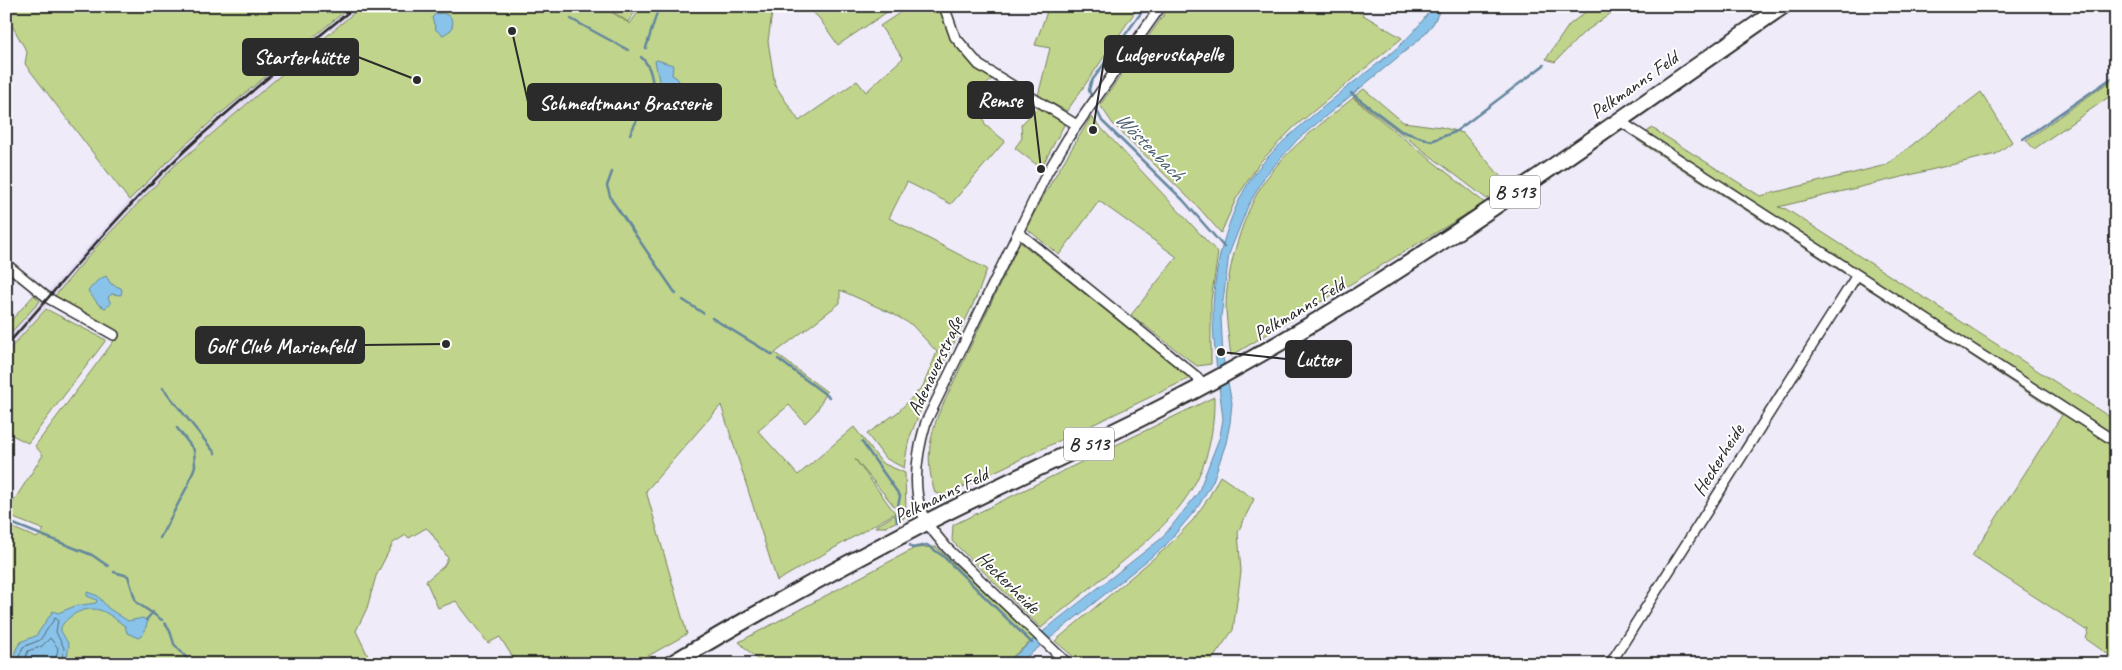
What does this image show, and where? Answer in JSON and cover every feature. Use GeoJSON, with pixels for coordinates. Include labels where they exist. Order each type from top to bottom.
{"type":"FeatureCollection","features":[{"type":"Feature","properties":{"kind":"main road","name":"Pelkmanns Feld"},"geometry":{"type":"LineString","coordinates":[[671,664],[784,599],[927,522],[1071,453],[1208,384],[1344,306],[1412,263],[1783,6]]}},
{"type":"Feature","properties":{"kind":"street"},"geometry":{"type":"LineString","coordinates":[[944,6],[955,37],[979,65],[1077,125]]}},
{"type":"Feature","properties":{"kind":"street","name":"Adenauerstraße"},"geometry":{"type":"LineString","coordinates":[[927,522],[921,510],[917,472],[921,441],[926,422],[1047,173],[1088,109],[1162,6]]}},
{"type":"Feature","properties":{"kind":"street"},"geometry":{"type":"LineString","coordinates":[[1618,120],[1856,276],[1878,287],[2116,442]]}},
{"type":"Feature","properties":{"kind":"street"},"geometry":{"type":"LineString","coordinates":[[1018,232],[1208,384]]}},
{"type":"Feature","properties":{"kind":"street"},"geometry":{"type":"LineString","coordinates":[[6,264],[48,298],[114,335]]}},
{"type":"Feature","properties":{"kind":"street","name":"Heckerheide"},"geometry":{"type":"LineString","coordinates":[[1610,664],[1856,276]]}},
{"type":"Feature","properties":{"kind":"street","name":"Heckerheide"},"geometry":{"type":"LineString","coordinates":[[927,522],[947,548],[1068,664]]}},
{"type":"Feature","properties":{"kind":"shaded area"},"geometry":{"type":"Polygon","coordinates":[[[351,6],[362,6],[332,32],[326,27],[351,6]]]}},
{"type":"Feature","properties":{"kind":"shaded area"},"geometry":{"type":"Polygon","coordinates":[[[321,32],[327,36],[173,167],[98,245],[54,297],[47,293],[129,200],[174,155],[214,119],[321,32]]]}},
{"type":"Feature","properties":{"kind":"shaded area"},"geometry":{"type":"Polygon","coordinates":[[[42,298],[50,303],[6,353],[6,338],[42,298]]]}},
{"type":"Feature","properties":{"kind":"green space"},"geometry":{"type":"Polygon","coordinates":[[[6,6],[351,6],[214,119],[174,155],[129,200],[25,64],[27,52],[6,15],[6,6]]]}},
{"type":"Feature","properties":{"kind":"green space"},"geometry":{"type":"Polygon","coordinates":[[[362,6],[602,6],[630,24],[642,6],[773,6],[768,41],[775,85],[799,121],[857,81],[866,92],[903,58],[880,26],[910,6],[939,6],[947,29],[958,48],[973,64],[992,79],[978,94],[985,125],[1005,141],[951,204],[907,182],[889,218],[987,269],[970,311],[920,413],[910,438],[904,468],[885,458],[867,434],[898,412],[923,386],[937,352],[912,325],[893,314],[840,290],[840,303],[775,353],[827,392],[816,412],[805,423],[789,405],[758,431],[798,475],[854,427],[882,463],[905,473],[906,510],[904,518],[885,527],[875,527],[899,512],[855,459],[895,513],[777,581],[721,405],[646,491],[687,634],[634,664],[517,664],[500,637],[488,643],[456,601],[438,608],[426,581],[444,566],[448,558],[426,528],[409,538],[406,535],[393,543],[376,576],[367,608],[356,631],[372,664],[6,664],[6,525],[37,538],[44,530],[6,515],[6,513],[43,455],[35,446],[119,334],[54,297],[98,245],[173,167],[362,6]]]}},
{"type":"Feature","properties":{"kind":"green space"},"geometry":{"type":"Polygon","coordinates":[[[605,6],[639,6],[628,22],[605,6]]]}},
{"type":"Feature","properties":{"kind":"green space"},"geometry":{"type":"Polygon","coordinates":[[[806,6],[896,6],[838,45],[819,18],[806,6]]]}},
{"type":"Feature","properties":{"kind":"green space"},"geometry":{"type":"Polygon","coordinates":[[[1049,6],[1139,6],[1067,111],[1038,96],[1050,48],[1035,45],[1049,6]]]}},
{"type":"Feature","properties":{"kind":"green space"},"geometry":{"type":"Polygon","coordinates":[[[1170,6],[1348,6],[1402,38],[1293,128],[1260,162],[1236,199],[1221,233],[1199,208],[1113,124],[1100,105],[1170,6]]]}},
{"type":"Feature","properties":{"kind":"green space"},"geometry":{"type":"Polygon","coordinates":[[[1593,6],[1621,6],[1582,34],[1555,62],[1546,59],[1569,25],[1593,6]]]}},
{"type":"Feature","properties":{"kind":"green space"},"geometry":{"type":"Polygon","coordinates":[[[2116,77],[2116,92],[2034,149],[2026,140],[2116,77]]]}},
{"type":"Feature","properties":{"kind":"green space"},"geometry":{"type":"Polygon","coordinates":[[[1364,89],[1403,122],[1441,127],[1463,133],[1508,185],[1487,199],[1353,97],[1364,89]]]}},
{"type":"Feature","properties":{"kind":"green space"},"geometry":{"type":"Polygon","coordinates":[[[1981,92],[2012,142],[1996,154],[1778,207],[1786,209],[2116,421],[2116,660],[2086,639],[2089,629],[2086,630],[1972,556],[2062,415],[1637,140],[1652,128],[1760,196],[1886,165],[1981,92]]]}},
{"type":"Feature","properties":{"kind":"green space"},"geometry":{"type":"Polygon","coordinates":[[[1353,98],[1485,203],[1231,356],[1226,310],[1229,278],[1237,242],[1250,207],[1266,179],[1285,156],[1353,98]]]}},
{"type":"Feature","properties":{"kind":"green space"},"geometry":{"type":"Polygon","coordinates":[[[1039,106],[1057,117],[1064,125],[1041,168],[1015,148],[1022,138],[1021,125],[1039,106]]]}},
{"type":"Feature","properties":{"kind":"green space"},"geometry":{"type":"Polygon","coordinates":[[[1091,117],[1218,253],[1211,300],[1211,364],[1197,366],[1131,315],[1177,257],[1099,201],[1059,255],[1026,228],[1091,117]]]}},
{"type":"Feature","properties":{"kind":"green space"},"geometry":{"type":"Polygon","coordinates":[[[1020,242],[1190,378],[946,495],[935,493],[930,472],[929,454],[938,415],[1020,242]]]}},
{"type":"Feature","properties":{"kind":"green space"},"geometry":{"type":"Polygon","coordinates":[[[34,295],[40,301],[6,338],[6,326],[34,295]]]}},
{"type":"Feature","properties":{"kind":"green space"},"geometry":{"type":"Polygon","coordinates":[[[46,309],[106,340],[28,443],[6,432],[6,353],[46,309]]]}},
{"type":"Feature","properties":{"kind":"green space"},"geometry":{"type":"Polygon","coordinates":[[[1214,397],[1213,426],[1208,452],[1199,475],[1188,495],[1173,514],[1137,550],[1041,628],[952,541],[953,525],[1214,397]]]}},
{"type":"Feature","properties":{"kind":"green space"},"geometry":{"type":"Polygon","coordinates":[[[1220,476],[1254,499],[1238,532],[1241,572],[1233,630],[1209,664],[1082,664],[1055,641],[1166,548],[1193,520],[1209,497],[1220,476]]]}},
{"type":"Feature","properties":{"kind":"green space"},"geometry":{"type":"Polygon","coordinates":[[[936,547],[1035,638],[1004,664],[762,664],[739,642],[915,548],[936,547]]]}},
{"type":"Feature","properties":{"kind":"water"},"geometry":{"type":"Polygon","coordinates":[[[1432,6],[1442,6],[1433,24],[1420,39],[1298,139],[1265,176],[1248,206],[1229,254],[1221,317],[1223,358],[1232,403],[1230,423],[1226,443],[1213,481],[1198,507],[1165,546],[1018,664],[1005,664],[1057,620],[1162,538],[1198,493],[1220,436],[1223,419],[1214,340],[1214,295],[1216,275],[1225,235],[1240,197],[1261,165],[1280,144],[1404,41],[1424,19],[1432,6]]]}},
{"type":"Feature","properties":{"kind":"water"},"geometry":{"type":"Polygon","coordinates":[[[442,13],[450,16],[453,23],[451,30],[443,35],[436,30],[432,18],[435,14],[442,13]]]}},
{"type":"Feature","properties":{"kind":"water"},"geometry":{"type":"Polygon","coordinates":[[[655,61],[673,65],[672,75],[680,83],[677,88],[677,94],[671,94],[665,84],[659,81],[655,61]]]}},
{"type":"Feature","properties":{"kind":"water"},"geometry":{"type":"Polygon","coordinates":[[[106,276],[111,284],[121,288],[122,291],[121,295],[112,294],[108,297],[111,304],[105,308],[99,305],[88,291],[98,280],[106,276]]]}},
{"type":"Feature","properties":{"kind":"water"},"geometry":{"type":"Polygon","coordinates":[[[87,592],[98,596],[108,608],[128,621],[143,618],[148,621],[143,635],[138,638],[127,633],[125,626],[102,611],[94,609],[83,610],[72,615],[61,627],[61,631],[69,645],[66,664],[11,664],[17,647],[22,641],[36,636],[53,611],[58,613],[75,606],[96,603],[97,600],[87,596],[87,592]]]}},
{"type":"Feature","properties":{"kind":"waterway"},"geometry":{"type":"LineString","coordinates":[[646,48],[659,6]]}},
{"type":"Feature","properties":{"kind":"waterway","name":"Wöstenbach"},"geometry":{"type":"LineString","coordinates":[[1092,99],[1089,90],[1091,82],[1146,6]]}},
{"type":"Feature","properties":{"kind":"waterway"},"geometry":{"type":"LineString","coordinates":[[571,19],[628,50]]}},
{"type":"Feature","properties":{"kind":"waterway"},"geometry":{"type":"LineString","coordinates":[[641,57],[651,73],[652,91]]}},
{"type":"Feature","properties":{"kind":"waterway"},"geometry":{"type":"LineString","coordinates":[[1351,93],[1401,131],[1431,141],[1455,132],[1544,65]]}},
{"type":"Feature","properties":{"kind":"waterway"},"geometry":{"type":"LineString","coordinates":[[2023,139],[2116,75]]}},
{"type":"Feature","properties":{"kind":"waterway"},"geometry":{"type":"LineString","coordinates":[[630,134],[648,98]]}},
{"type":"Feature","properties":{"kind":"waterway","name":"Wöstenbach"},"geometry":{"type":"LineString","coordinates":[[1094,104],[1102,121],[1183,200],[1224,247]]}},
{"type":"Feature","properties":{"kind":"waterway"},"geometry":{"type":"LineString","coordinates":[[612,172],[607,186],[611,199],[676,294]]}},
{"type":"Feature","properties":{"kind":"waterway"},"geometry":{"type":"LineString","coordinates":[[683,300],[703,313]]}},
{"type":"Feature","properties":{"kind":"waterway"},"geometry":{"type":"LineString","coordinates":[[712,318],[773,355]]}},
{"type":"Feature","properties":{"kind":"waterway"},"geometry":{"type":"LineString","coordinates":[[778,359],[829,397]]}},
{"type":"Feature","properties":{"kind":"waterway"},"geometry":{"type":"LineString","coordinates":[[163,388],[215,453]]}},
{"type":"Feature","properties":{"kind":"waterway"},"geometry":{"type":"LineString","coordinates":[[160,538],[188,485],[195,466],[194,450],[177,428]]}},
{"type":"Feature","properties":{"kind":"waterway"},"geometry":{"type":"LineString","coordinates":[[862,442],[900,496],[896,516],[897,522]]}},
{"type":"Feature","properties":{"kind":"waterway"},"geometry":{"type":"LineString","coordinates":[[6,521],[92,555],[108,566]]}},
{"type":"Feature","properties":{"kind":"waterway"},"geometry":{"type":"LineString","coordinates":[[910,545],[912,548],[927,545],[943,556],[1032,643]]}},
{"type":"Feature","properties":{"kind":"waterway"},"geometry":{"type":"LineString","coordinates":[[114,572],[128,576],[136,602],[162,620]]}},
{"type":"Feature","properties":{"kind":"waterway"},"geometry":{"type":"LineString","coordinates":[[146,620],[153,612]]}},
{"type":"Feature","properties":{"kind":"waterway"},"geometry":{"type":"LineString","coordinates":[[165,623],[174,644],[192,664]]}},
{"type":"Feature","properties":{"kind":"railway"},"geometry":{"type":"LineString","coordinates":[[6,346],[106,231],[169,166],[237,104],[356,6]]}},
{"type":"Feature","properties":{"kind":"place","name":"Schmedtmans Brasserie"},"geometry":{"type":"Point","coordinates":[512,31]}},
{"type":"Feature","properties":{"kind":"place","name":"Starterhütte"},"geometry":{"type":"Point","coordinates":[417,80]}},
{"type":"Feature","properties":{"kind":"place","name":"Ludgeruskapelle"},"geometry":{"type":"Point","coordinates":[1093,130]}},
{"type":"Feature","properties":{"kind":"place","name":"Remse"},"geometry":{"type":"Point","coordinates":[1041,169]}},
{"type":"Feature","properties":{"kind":"place","name":"Golf Club Marienfeld"},"geometry":{"type":"Point","coordinates":[446,344]}},
{"type":"Feature","properties":{"kind":"place","name":"Lutter"},"geometry":{"type":"Point","coordinates":[1221,352]}}]}
